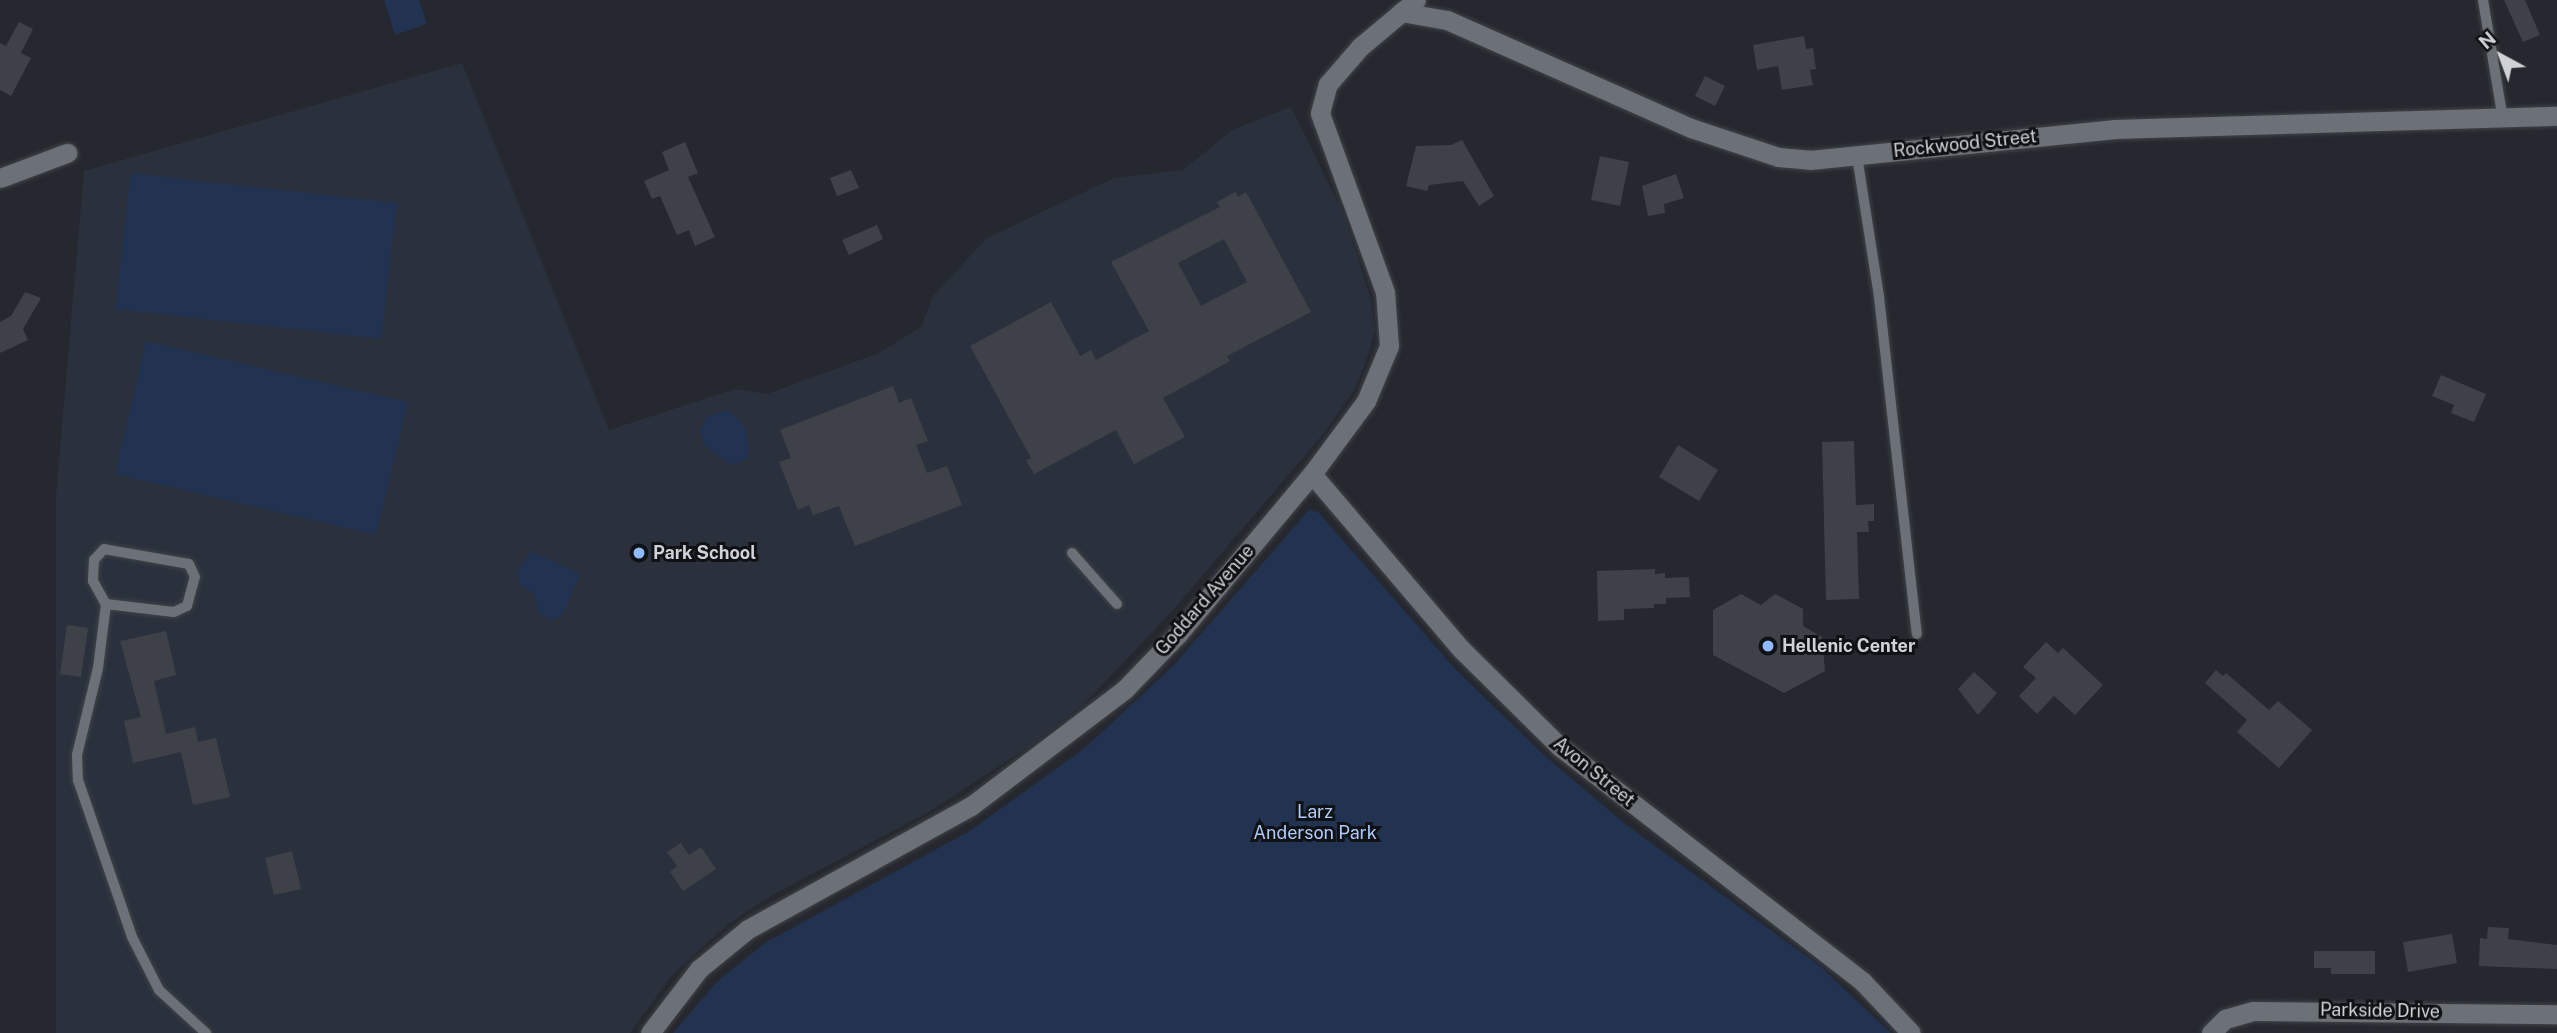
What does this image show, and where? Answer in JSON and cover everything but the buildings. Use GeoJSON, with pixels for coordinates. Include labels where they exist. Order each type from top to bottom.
{"type":"FeatureCollection","features":[{"type":"Feature","properties":{"kind":"street","name":"Rockwood Street"},"geometry":{"type":"LineString","coordinates":[[1408,6],[1447,20],[1690,128],[1778,157],[1857,156],[2115,129],[2504,119],[2557,115]]}},
{"type":"Feature","properties":{"kind":"street","name":"Goddard Avenue"},"geometry":{"type":"LineString","coordinates":[[650,1033],[699,969],[748,929],[971,806],[1125,689],[1178,634],[1312,474],[1366,401],[1389,346],[1385,292],[1320,113],[1328,84],[1408,6]]}},
{"type":"Feature","properties":{"kind":"street"},"geometry":{"type":"LineString","coordinates":[[0,178],[67,153]]}},
{"type":"Feature","properties":{"kind":"street","name":"Avon Street"},"geometry":{"type":"LineString","coordinates":[[1312,474],[1462,650],[1559,746],[1863,981],[1911,1033]]}},
{"type":"Feature","properties":{"kind":"street","name":"Parkside Drive"},"geometry":{"type":"LineString","coordinates":[[2211,1033],[2225,1019],[2253,1011],[2557,1014]]}},
{"type":"Feature","properties":{"kind":"lane"},"geometry":{"type":"LineString","coordinates":[[2483,0],[2504,119]]}},
{"type":"Feature","properties":{"kind":"lane"},"geometry":{"type":"LineString","coordinates":[[1857,156],[1881,311],[1917,634]]}},
{"type":"Feature","properties":{"kind":"lane"},"geometry":{"type":"LineString","coordinates":[[106,604],[174,612],[187,606],[195,577],[189,564],[104,549],[94,561],[93,581],[106,604],[98,668],[77,755],[78,780],[132,936],[159,990],[206,1033]]}},
{"type":"Feature","properties":{"kind":"lane"},"geometry":{"type":"LineString","coordinates":[[1072,553],[1117,604]]}},
{"type":"Feature","properties":{"kind":"shaded area","name":"Park School"},"geometry":{"type":"Polygon","coordinates":[[[462,63],[609,430],[735,389],[767,394],[879,353],[921,327],[933,296],[987,238],[1114,178],[1183,170],[1234,129],[1291,107],[1344,215],[1371,300],[1375,329],[1368,356],[1355,389],[1325,432],[1173,610],[1084,704],[1033,744],[927,813],[765,899],[726,926],[674,973],[630,1033],[56,1033],[56,496],[84,171],[462,63]]]}},
{"type":"Feature","properties":{"kind":"green space"},"geometry":{"type":"Polygon","coordinates":[[[384,0],[419,0],[427,24],[395,35],[384,0]]]}},
{"type":"Feature","properties":{"kind":"green space"},"geometry":{"type":"Polygon","coordinates":[[[131,173],[397,203],[381,339],[115,309],[131,173]]]}},
{"type":"Feature","properties":{"kind":"green space"},"geometry":{"type":"Polygon","coordinates":[[[146,341],[408,402],[376,535],[115,474],[146,341]]]}},
{"type":"Feature","properties":{"kind":"green space"},"geometry":{"type":"Polygon","coordinates":[[[728,410],[746,428],[749,458],[731,465],[704,445],[700,431],[707,416],[728,410]]]}},
{"type":"Feature","properties":{"kind":"green space","name":"Larz Anderson Park"},"geometry":{"type":"Polygon","coordinates":[[[1309,510],[1318,512],[1457,671],[1544,755],[1625,824],[1820,966],[1891,1033],[673,1033],[716,983],[765,943],[970,831],[1085,748],[1173,666],[1309,510]]]}},
{"type":"Feature","properties":{"kind":"green space"},"geometry":{"type":"Polygon","coordinates":[[[531,551],[580,574],[562,617],[551,620],[539,614],[534,593],[520,586],[517,572],[531,551]]]}},
{"type":"Feature","properties":{"kind":"place","name":"Park School"},"geometry":{"type":"Point","coordinates":[639,553]}},
{"type":"Feature","properties":{"kind":"place","name":"Hellenic Center"},"geometry":{"type":"Point","coordinates":[1768,646]}}]}
